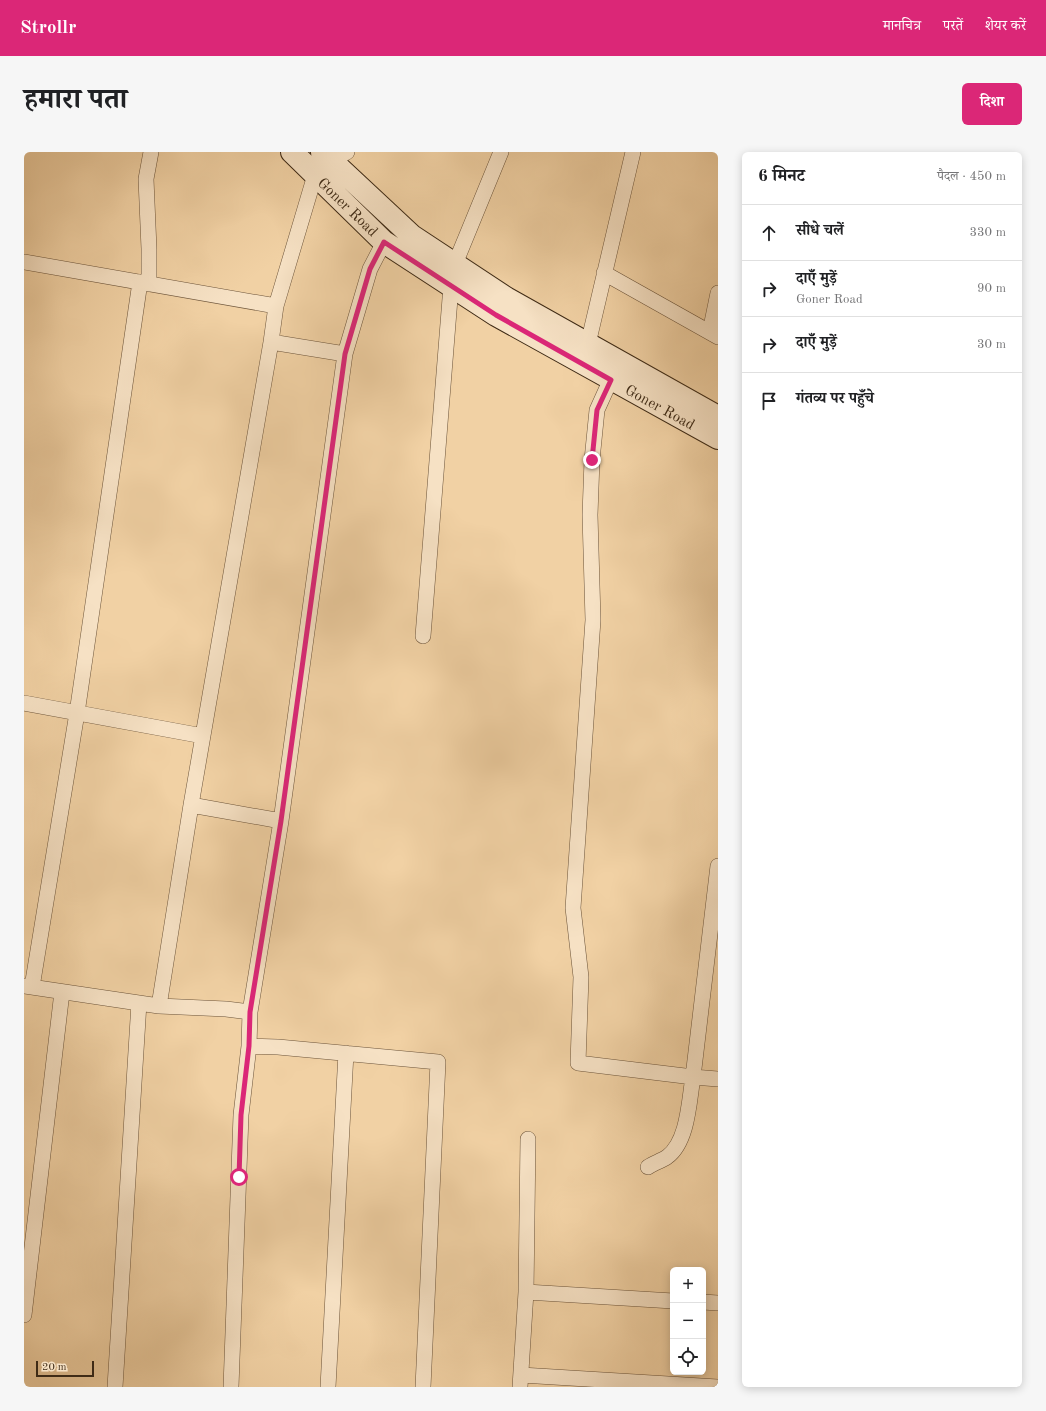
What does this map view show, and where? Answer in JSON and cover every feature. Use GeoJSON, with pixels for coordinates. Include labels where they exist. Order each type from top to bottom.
{"type":"FeatureCollection","features":[{"type":"Feature","properties":{"kind":"street"},"geometry":{"type":"LineString","coordinates":[[151,152],[146,180],[149,249],[144,283],[76,713],[28,987],[159,1006],[226,1009],[250,1012]]}},
{"type":"Feature","properties":{"kind":"street","name":"Goner Road"},"geometry":{"type":"LineString","coordinates":[[292,152],[328,160],[412,236],[506,298],[588,344],[616,371],[718,438]]}},
{"type":"Feature","properties":{"kind":"street"},"geometry":{"type":"LineString","coordinates":[[423,636],[451,286],[455,264],[501,152]]}},
{"type":"Feature","properties":{"kind":"street"},"geometry":{"type":"LineString","coordinates":[[588,344],[633,152]]}},
{"type":"Feature","properties":{"kind":"street"},"geometry":{"type":"LineString","coordinates":[[159,1006],[191,805],[276,306],[328,160]]}},
{"type":"Feature","properties":{"kind":"street","name":"Goner Road"},"geometry":{"type":"LineString","coordinates":[[328,160],[384,242],[496,315],[718,418]]}},
{"type":"Feature","properties":{"kind":"street"},"geometry":{"type":"LineString","coordinates":[[231,1387],[241,1115],[249,1046],[250,1012],[281,821],[345,354],[370,269],[384,242]]}},
{"type":"Feature","properties":{"kind":"street"},"geometry":{"type":"LineString","coordinates":[[24,262],[276,306]]}},
{"type":"Feature","properties":{"kind":"street"},"geometry":{"type":"LineString","coordinates":[[604,273],[714,335],[718,293]]}},
{"type":"Feature","properties":{"kind":"street"},"geometry":{"type":"LineString","coordinates":[[271,342],[345,354]]}},
{"type":"Feature","properties":{"kind":"street"},"geometry":{"type":"LineString","coordinates":[[616,371],[597,410],[592,460],[590,515],[593,620],[573,908],[582,977],[578,1063],[718,1079]]}},
{"type":"Feature","properties":{"kind":"street"},"geometry":{"type":"LineString","coordinates":[[24,703],[203,736]]}},
{"type":"Feature","properties":{"kind":"street"},"geometry":{"type":"LineString","coordinates":[[191,805],[281,821]]}},
{"type":"Feature","properties":{"kind":"street"},"geometry":{"type":"LineString","coordinates":[[648,1167],[667,1156],[677,1147],[683,1136],[693,1077],[718,866]]}},
{"type":"Feature","properties":{"kind":"street"},"geometry":{"type":"LineString","coordinates":[[24,1314],[62,992]]}},
{"type":"Feature","properties":{"kind":"street"},"geometry":{"type":"LineString","coordinates":[[115,1387],[139,1003]]}},
{"type":"Feature","properties":{"kind":"street"},"geometry":{"type":"LineString","coordinates":[[249,1046],[346,1053],[438,1062],[423,1387]]}},
{"type":"Feature","properties":{"kind":"street"},"geometry":{"type":"LineString","coordinates":[[328,1387],[346,1053]]}},
{"type":"Feature","properties":{"kind":"street"},"geometry":{"type":"LineString","coordinates":[[528,1139],[526,1292],[521,1381],[718,1387]]}},
{"type":"Feature","properties":{"kind":"street"},"geometry":{"type":"LineString","coordinates":[[526,1292],[670,1301]]}},
{"type":"Feature","properties":{"kind":"street"},"geometry":{"type":"LineString","coordinates":[[706,1302],[718,1303]]}},
{"type":"Feature","properties":{"kind":"route"},"geometry":{"type":"LineString","coordinates":[[239,1177],[241,1115],[249,1046],[250,1012],[281,821],[345,354],[370,269],[384,242],[496,315],[611,380],[597,410],[592,460]]}}]}
